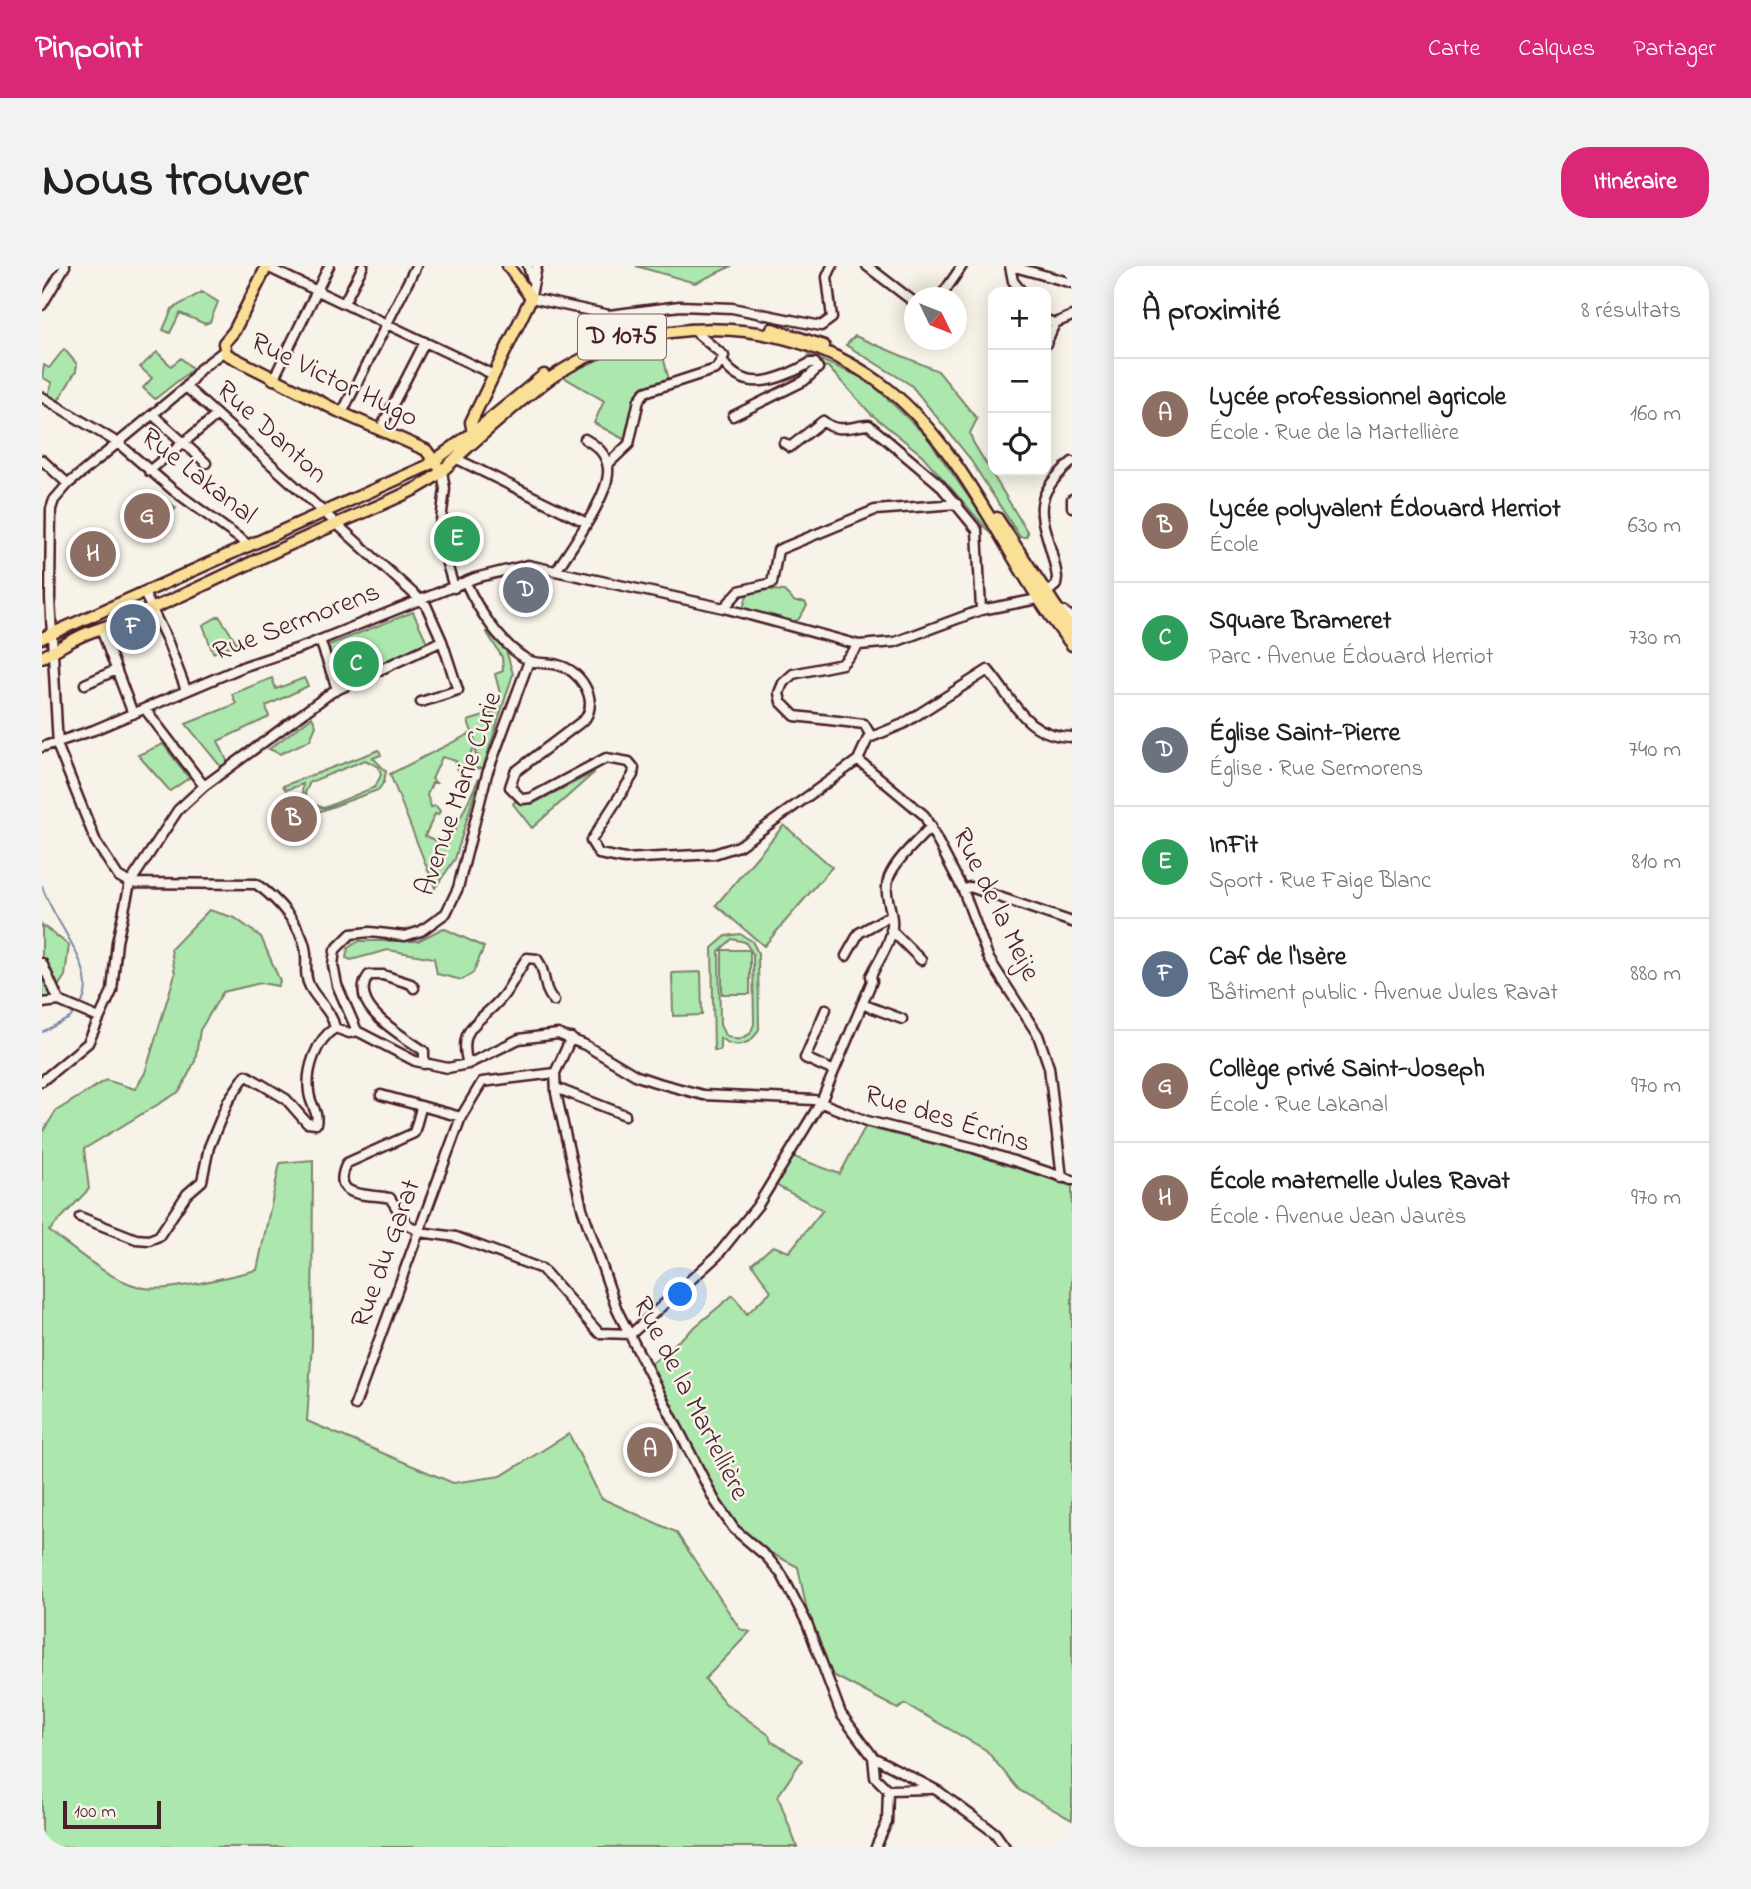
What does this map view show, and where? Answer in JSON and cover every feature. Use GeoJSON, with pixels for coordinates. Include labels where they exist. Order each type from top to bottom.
{"type":"FeatureCollection","features":[{"type":"Feature","properties":{"kind":"main road"},"geometry":{"type":"LineString","coordinates":[[224,351],[224,343],[234,331],[267,266]]}},
{"type":"Feature","properties":{"kind":"main road"},"geometry":{"type":"LineString","coordinates":[[42,657],[66,643],[421,486],[442,471],[454,453],[476,435],[471,422],[531,297],[508,266]]}},
{"type":"Feature","properties":{"kind":"main road","name":"D 1075"},"geometry":{"type":"LineString","coordinates":[[476,435],[542,376],[567,360],[631,334],[667,326],[707,323],[760,326],[798,335],[868,368],[922,413],[946,440],[1072,631]]}},
{"type":"Feature","properties":{"kind":"main road","name":"D 1075"},"geometry":{"type":"LineString","coordinates":[[476,435],[570,366],[633,339],[692,330],[736,329],[777,337],[832,357],[884,386],[918,417],[941,444],[1038,599],[1072,645]]}},
{"type":"Feature","properties":{"kind":"main road","name":"Rue Victor Hugo"},"geometry":{"type":"LineString","coordinates":[[224,351],[273,380],[380,430],[426,450],[454,453]]}},
{"type":"Feature","properties":{"kind":"main road","name":"Rue Victor Hugo"},"geometry":{"type":"LineString","coordinates":[[426,450],[442,471]]}},
{"type":"Feature","properties":{"kind":"main road"},"geometry":{"type":"LineString","coordinates":[[42,638],[454,453]]}},
{"type":"Feature","properties":{"kind":"main road"},"geometry":{"type":"LineString","coordinates":[[253,544],[261,558]]}},
{"type":"Feature","properties":{"kind":"main road"},"geometry":{"type":"LineString","coordinates":[[1038,599],[1048,592]]}},
{"type":"Feature","properties":{"kind":"main road"},"geometry":{"type":"LineString","coordinates":[[65,628],[60,637],[66,643]]}},
{"type":"Feature","properties":{"kind":"street"},"geometry":{"type":"LineString","coordinates":[[42,305],[65,266]]}},
{"type":"Feature","properties":{"kind":"street"},"geometry":{"type":"LineString","coordinates":[[267,266],[494,375]]}},
{"type":"Feature","properties":{"kind":"street"},"geometry":{"type":"LineString","coordinates":[[273,380],[329,266]]}},
{"type":"Feature","properties":{"kind":"street"},"geometry":{"type":"LineString","coordinates":[[344,303],[363,266]]}},
{"type":"Feature","properties":{"kind":"street"},"geometry":{"type":"LineString","coordinates":[[342,413],[416,266]]}},
{"type":"Feature","properties":{"kind":"street"},"geometry":{"type":"LineString","coordinates":[[528,266],[533,282]]}},
{"type":"Feature","properties":{"kind":"street"},"geometry":{"type":"LineString","coordinates":[[537,266],[531,297],[610,315],[680,306],[732,308],[821,326],[832,318],[827,277],[832,266]]}},
{"type":"Feature","properties":{"kind":"street"},"geometry":{"type":"LineString","coordinates":[[867,266],[904,296]]}},
{"type":"Feature","properties":{"kind":"street"},"geometry":{"type":"LineString","coordinates":[[948,287],[962,266]]}},
{"type":"Feature","properties":{"kind":"street"},"geometry":{"type":"LineString","coordinates":[[1018,287],[1012,278],[1011,266],[1072,283]]}},
{"type":"Feature","properties":{"kind":"street"},"geometry":{"type":"LineString","coordinates":[[1051,322],[1055,323],[1072,316]]}},
{"type":"Feature","properties":{"kind":"street"},"geometry":{"type":"LineString","coordinates":[[1051,332],[1055,323]]}},
{"type":"Feature","properties":{"kind":"street"},"geometry":{"type":"LineString","coordinates":[[608,464],[629,444],[639,400],[645,393],[716,369],[723,362],[724,356],[692,330]]}},
{"type":"Feature","properties":{"kind":"street"},"geometry":{"type":"LineString","coordinates":[[380,430],[425,342]]}},
{"type":"Feature","properties":{"kind":"street"},"geometry":{"type":"LineString","coordinates":[[224,351],[200,369],[186,387],[68,484],[54,500],[46,515],[46,612],[54,633],[58,744],[73,789],[96,842],[118,876],[130,883],[256,884],[270,893],[296,928],[307,951],[306,974],[310,988],[334,1018],[335,1028]]}},
{"type":"Feature","properties":{"kind":"street"},"geometry":{"type":"LineString","coordinates":[[723,362],[730,372],[743,380],[766,383],[810,363],[815,363],[818,368],[804,381],[733,416]]}},
{"type":"Feature","properties":{"kind":"street","name":"Rue Danton"},"geometry":{"type":"LineString","coordinates":[[186,387],[426,605],[442,641],[458,690],[421,702]]}},
{"type":"Feature","properties":{"kind":"street","name":"Rue Lakanal"},"geometry":{"type":"LineString","coordinates":[[42,397],[106,434],[149,471],[253,544]]}},
{"type":"Feature","properties":{"kind":"street"},"geometry":{"type":"LineString","coordinates":[[153,415],[206,463]]}},
{"type":"Feature","properties":{"kind":"street"},"geometry":{"type":"LineString","coordinates":[[149,471],[217,415]]}},
{"type":"Feature","properties":{"kind":"street"},"geometry":{"type":"LineString","coordinates":[[783,443],[790,447],[823,421],[830,427],[855,429],[869,425],[939,484],[977,530],[981,610]]}},
{"type":"Feature","properties":{"kind":"street"},"geometry":{"type":"LineString","coordinates":[[106,434],[123,433],[139,426]]}},
{"type":"Feature","properties":{"kind":"street"},"geometry":{"type":"LineString","coordinates":[[557,570],[604,491],[608,464],[600,448],[585,439]]}},
{"type":"Feature","properties":{"kind":"street"},"geometry":{"type":"LineString","coordinates":[[454,453],[585,522]]}},
{"type":"Feature","properties":{"kind":"street"},"geometry":{"type":"LineString","coordinates":[[42,460],[68,484]]}},
{"type":"Feature","properties":{"kind":"street"},"geometry":{"type":"LineString","coordinates":[[1048,592],[1056,585],[1057,577],[1041,522],[1041,504],[1048,485],[1072,462]]}},
{"type":"Feature","properties":{"kind":"street"},"geometry":{"type":"LineString","coordinates":[[442,471],[445,489],[439,536],[454,588]]}},
{"type":"Feature","properties":{"kind":"street"},"geometry":{"type":"LineString","coordinates":[[1072,499],[1072,508]]}},
{"type":"Feature","properties":{"kind":"street"},"geometry":{"type":"LineString","coordinates":[[723,608],[739,591],[772,583],[778,550],[807,536],[875,510],[957,504]]}},
{"type":"Feature","properties":{"kind":"street","name":"Rue Sermorens"},"geometry":{"type":"LineString","coordinates":[[42,747],[58,744],[186,690],[474,578],[528,565],[723,608],[859,645]]}},
{"type":"Feature","properties":{"kind":"street"},"geometry":{"type":"LineString","coordinates":[[466,583],[487,618],[529,661],[560,665],[569,670],[588,692],[591,706],[584,719],[515,772],[510,780],[515,794],[522,799],[531,798],[606,758],[629,762],[634,768],[628,783],[594,833],[592,845],[599,853],[625,859],[713,854],[730,850],[772,824],[858,761],[869,738],[869,729],[864,724],[795,716],[786,710],[779,693],[783,684],[793,674],[842,664],[859,645],[895,642],[981,610],[1038,599]]}},
{"type":"Feature","properties":{"kind":"street"},"geometry":{"type":"LineString","coordinates":[[144,593],[149,608],[167,640],[168,650],[186,690]]}},
{"type":"Feature","properties":{"kind":"street"},"geometry":{"type":"LineString","coordinates":[[1045,608],[1057,607],[1072,617]]}},
{"type":"Feature","properties":{"kind":"street"},"geometry":{"type":"LineString","coordinates":[[101,629],[133,713]]}},
{"type":"Feature","properties":{"kind":"street"},"geometry":{"type":"LineString","coordinates":[[320,640],[337,689]]}},
{"type":"Feature","properties":{"kind":"street"},"geometry":{"type":"LineString","coordinates":[[42,1081],[88,1043],[95,1017],[112,991],[117,942],[130,883],[166,825],[204,786],[337,689],[442,641]]}},
{"type":"Feature","properties":{"kind":"street","name":"Avenue Marie Curie"},"geometry":{"type":"LineString","coordinates":[[357,1031],[337,985],[332,965],[335,950],[351,934],[370,932],[405,936],[421,931],[446,913],[458,888],[487,774],[529,661]]}},
{"type":"Feature","properties":{"kind":"street"},"geometry":{"type":"LineString","coordinates":[[85,684],[116,670]]}},
{"type":"Feature","properties":{"kind":"street"},"geometry":{"type":"LineString","coordinates":[[869,738],[903,724],[988,670],[1027,723],[1052,736],[1072,737]]}},
{"type":"Feature","properties":{"kind":"street"},"geometry":{"type":"LineString","coordinates":[[145,709],[204,786]]}},
{"type":"Feature","properties":{"kind":"street","name":"Rue de la Meije"},"geometry":{"type":"LineString","coordinates":[[858,761],[925,815],[963,890],[989,959],[1038,1035],[1049,1067],[1062,1178]]}},
{"type":"Feature","properties":{"kind":"street"},"geometry":{"type":"LineString","coordinates":[[421,1108],[414,1133],[355,1157],[348,1163],[342,1179],[346,1189],[353,1194],[390,1198],[407,1224],[419,1232],[456,1237],[542,1269],[599,1333],[631,1334],[730,1241],[758,1205],[821,1102],[891,930],[886,892],[892,871],[931,826]]}},
{"type":"Feature","properties":{"kind":"street"},"geometry":{"type":"LineString","coordinates":[[963,890],[971,887],[1072,922]]}},
{"type":"Feature","properties":{"kind":"street"},"geometry":{"type":"LineString","coordinates":[[846,956],[859,933],[891,915]]}},
{"type":"Feature","properties":{"kind":"street"},"geometry":{"type":"LineString","coordinates":[[891,930],[921,960]]}},
{"type":"Feature","properties":{"kind":"street"},"geometry":{"type":"LineString","coordinates":[[468,1064],[464,1051],[467,1032],[503,997],[527,958],[537,959],[544,968],[544,984],[554,1001]]}},
{"type":"Feature","properties":{"kind":"street"},"geometry":{"type":"LineString","coordinates":[[42,963],[62,1003]]}},
{"type":"Feature","properties":{"kind":"street"},"geometry":{"type":"LineString","coordinates":[[414,988],[411,984],[383,975],[369,975],[363,983],[363,995],[377,1014],[424,1051],[424,1064]]}},
{"type":"Feature","properties":{"kind":"street"},"geometry":{"type":"LineString","coordinates":[[42,1003],[62,1003],[95,1017]]}},
{"type":"Feature","properties":{"kind":"street"},"geometry":{"type":"LineString","coordinates":[[862,1004],[902,1019]]}},
{"type":"Feature","properties":{"kind":"street"},"geometry":{"type":"LineString","coordinates":[[826,1009],[805,1058],[834,1071]]}},
{"type":"Feature","properties":{"kind":"street"},"geometry":{"type":"LineString","coordinates":[[335,1028],[349,1033],[357,1031],[424,1064],[449,1068],[468,1064],[531,1035],[558,1034],[571,1038],[637,1076],[703,1095],[821,1102]]}},
{"type":"Feature","properties":{"kind":"street"},"geometry":{"type":"LineString","coordinates":[[80,1217],[136,1239],[149,1240],[159,1236],[187,1194],[202,1181],[209,1147],[228,1101],[246,1075],[286,1099],[307,1123],[316,1124],[317,1113],[308,1091],[312,1065],[321,1040],[335,1028]]}},
{"type":"Feature","properties":{"kind":"street","name":"Rue de la Martellière"},"geometry":{"type":"LineString","coordinates":[[571,1038],[555,1073],[582,1208],[617,1310],[631,1334],[647,1374],[728,1523],[782,1575],[807,1623],[841,1714],[873,1757],[938,1791],[995,1833],[1005,1847]]}},
{"type":"Feature","properties":{"kind":"street","name":"Rue du Garat"},"geometry":{"type":"LineString","coordinates":[[355,1405],[461,1117],[482,1082],[555,1073]]}},
{"type":"Feature","properties":{"kind":"street"},"geometry":{"type":"LineString","coordinates":[[556,1088],[625,1115]]}},
{"type":"Feature","properties":{"kind":"street"},"geometry":{"type":"LineString","coordinates":[[381,1095],[461,1117]]}},
{"type":"Feature","properties":{"kind":"street","name":"Rue des Écrins"},"geometry":{"type":"LineString","coordinates":[[821,1102],[867,1121],[974,1147],[1072,1180]]}},
{"type":"Feature","properties":{"kind":"street"},"geometry":{"type":"LineString","coordinates":[[873,1757],[875,1777],[888,1790],[887,1822],[876,1847]]}},
{"type":"Feature","properties":{"kind":"street"},"geometry":{"type":"LineString","coordinates":[[888,1790],[920,1787],[938,1791]]}},
{"type":"Feature","properties":{"kind":"green space"},"geometry":{"type":"Polygon","coordinates":[[[636,266],[732,266],[695,283],[636,266]]]}},
{"type":"Feature","properties":{"kind":"green space"},"geometry":{"type":"Polygon","coordinates":[[[202,292],[218,302],[210,322],[205,324],[180,313],[170,333],[163,330],[172,309],[202,292]]]}},
{"type":"Feature","properties":{"kind":"green space"},"geometry":{"type":"Polygon","coordinates":[[[855,336],[938,371],[977,419],[970,433],[973,442],[988,467],[988,476],[994,476],[1028,533],[1026,537],[1020,537],[968,456],[911,385],[846,345],[855,336]]]}},
{"type":"Feature","properties":{"kind":"green space"},"geometry":{"type":"Polygon","coordinates":[[[659,340],[669,380],[648,387],[627,441],[594,423],[604,401],[562,376],[611,354],[659,340]]]}},
{"type":"Feature","properties":{"kind":"green space"},"geometry":{"type":"Polygon","coordinates":[[[64,349],[77,364],[76,371],[58,401],[48,395],[52,383],[42,377],[44,365],[49,368],[64,349]]]}},
{"type":"Feature","properties":{"kind":"green space"},"geometry":{"type":"Polygon","coordinates":[[[157,352],[171,366],[181,358],[193,369],[155,399],[143,388],[152,378],[140,367],[157,352]]]}},
{"type":"Feature","properties":{"kind":"green space"},"geometry":{"type":"Polygon","coordinates":[[[809,355],[868,380],[927,437],[993,532],[991,534],[922,455],[871,414],[828,367],[804,363],[809,355]]]}},
{"type":"Feature","properties":{"kind":"green space"},"geometry":{"type":"Polygon","coordinates":[[[161,495],[176,508],[152,533],[138,520],[161,495]]]}},
{"type":"Feature","properties":{"kind":"green space"},"geometry":{"type":"Polygon","coordinates":[[[762,589],[784,591],[795,602],[805,602],[807,606],[798,620],[793,621],[743,609],[748,592],[762,589]]]}},
{"type":"Feature","properties":{"kind":"green space"},"geometry":{"type":"Polygon","coordinates":[[[413,612],[427,642],[339,683],[326,646],[413,612]]]}},
{"type":"Feature","properties":{"kind":"green space"},"geometry":{"type":"Polygon","coordinates":[[[219,616],[237,643],[213,653],[203,625],[219,616]]]}},
{"type":"Feature","properties":{"kind":"green space"},"geometry":{"type":"Polygon","coordinates":[[[486,631],[506,650],[513,674],[483,768],[474,769],[479,756],[475,754],[477,746],[468,721],[494,713],[501,697],[495,674],[503,671],[502,657],[486,631]]]}},
{"type":"Feature","properties":{"kind":"green space"},"geometry":{"type":"Polygon","coordinates":[[[272,678],[276,689],[304,678],[308,686],[266,706],[269,717],[218,741],[228,763],[221,767],[186,724],[236,704],[232,694],[272,678]]]}},
{"type":"Feature","properties":{"kind":"green space"},"geometry":{"type":"Polygon","coordinates":[[[312,717],[316,726],[310,740],[280,754],[269,749],[312,717]]]}},
{"type":"Feature","properties":{"kind":"green space"},"geometry":{"type":"Polygon","coordinates":[[[469,734],[475,746],[461,771],[457,770],[456,761],[442,757],[432,779],[436,783],[432,783],[427,795],[431,807],[436,806],[440,811],[438,815],[435,814],[425,836],[442,843],[449,834],[453,834],[479,778],[455,859],[435,888],[390,774],[469,734]]]}},
{"type":"Feature","properties":{"kind":"green space"},"geometry":{"type":"Polygon","coordinates":[[[163,744],[189,778],[170,791],[138,755],[163,744]]]}},
{"type":"Feature","properties":{"kind":"green space"},"geometry":{"type":"Polygon","coordinates":[[[379,750],[381,755],[373,758],[386,771],[384,782],[378,790],[321,811],[311,808],[305,802],[303,784],[286,790],[283,786],[379,750]],[[365,760],[310,782],[305,793],[309,803],[324,808],[375,787],[381,775],[379,767],[365,760]]]}},
{"type":"Feature","properties":{"kind":"green space"},"geometry":{"type":"Polygon","coordinates":[[[595,772],[532,828],[513,804],[515,801],[532,804],[595,772]]]}},
{"type":"Feature","properties":{"kind":"green space"},"geometry":{"type":"Polygon","coordinates":[[[784,825],[832,867],[764,946],[716,905],[784,825]]]}},
{"type":"Feature","properties":{"kind":"green space"},"geometry":{"type":"Polygon","coordinates":[[[209,910],[235,918],[261,937],[280,981],[278,986],[261,983],[223,992],[200,1030],[195,1061],[180,1091],[84,1149],[89,1189],[49,1231],[104,1271],[140,1287],[151,1289],[181,1286],[257,1270],[280,1163],[313,1160],[312,1344],[307,1421],[453,1483],[501,1476],[569,1434],[601,1498],[676,1532],[740,1629],[750,1632],[705,1679],[725,1703],[769,1735],[771,1741],[802,1760],[778,1796],[797,1847],[42,1847],[42,1133],[56,1111],[106,1080],[135,1089],[145,1073],[175,974],[171,949],[209,910]]]}},
{"type":"Feature","properties":{"kind":"green space"},"geometry":{"type":"Polygon","coordinates":[[[42,925],[69,945],[65,976],[42,1010],[42,925]]]}},
{"type":"Feature","properties":{"kind":"green space"},"geometry":{"type":"Polygon","coordinates":[[[443,928],[484,947],[473,973],[462,980],[437,974],[434,958],[388,950],[351,960],[346,958],[348,948],[359,941],[418,941],[443,928]]]}},
{"type":"Feature","properties":{"kind":"green space"},"geometry":{"type":"Polygon","coordinates":[[[740,934],[752,941],[758,953],[759,1029],[752,1039],[742,1044],[731,1044],[720,1038],[720,1050],[714,1050],[712,948],[726,936],[740,934]],[[732,939],[719,951],[720,1025],[725,1035],[738,1040],[750,1034],[754,1024],[753,954],[745,942],[732,939]]]}},
{"type":"Feature","properties":{"kind":"green space"},"geometry":{"type":"Polygon","coordinates":[[[722,950],[750,950],[750,994],[722,994],[722,950]]]}},
{"type":"Feature","properties":{"kind":"green space"},"geometry":{"type":"Polygon","coordinates":[[[701,972],[702,1015],[673,1016],[672,973],[701,972]]]}},
{"type":"Feature","properties":{"kind":"green space"},"geometry":{"type":"Polygon","coordinates":[[[865,1127],[970,1153],[1072,1186],[1072,1820],[1019,1790],[986,1750],[905,1704],[898,1709],[831,1674],[807,1611],[798,1567],[763,1549],[729,1517],[647,1367],[733,1295],[747,1314],[771,1291],[752,1264],[773,1246],[789,1252],[823,1210],[775,1185],[794,1157],[840,1174],[865,1127]]]}},
{"type":"Feature","properties":{"kind":"waterway"},"geometry":{"type":"LineString","coordinates":[[42,886],[81,963],[85,993],[80,1006]]}},
{"type":"Feature","properties":{"kind":"waterway"},"geometry":{"type":"LineString","coordinates":[[42,1032],[70,1018],[76,1010]]}},
{"type":"Feature","properties":{"kind":"place","name":"Collège privé Saint-Joseph"},"geometry":{"type":"Point","coordinates":[147,516]}},
{"type":"Feature","properties":{"kind":"place","name":"InFit"},"geometry":{"type":"Point","coordinates":[457,539]}},
{"type":"Feature","properties":{"kind":"place","name":"École maternelle Jules Ravat"},"geometry":{"type":"Point","coordinates":[93,554]}},
{"type":"Feature","properties":{"kind":"place","name":"Église Saint-Pierre"},"geometry":{"type":"Point","coordinates":[526,590]}},
{"type":"Feature","properties":{"kind":"place","name":"Caf de l'Isère"},"geometry":{"type":"Point","coordinates":[133,627]}},
{"type":"Feature","properties":{"kind":"place","name":"Square Brameret"},"geometry":{"type":"Point","coordinates":[356,664]}},
{"type":"Feature","properties":{"kind":"place","name":"Lycée polyvalent Édouard Herriot"},"geometry":{"type":"Point","coordinates":[294,819]}},
{"type":"Feature","properties":{"kind":"place","name":"Lycée professionnel agricole"},"geometry":{"type":"Point","coordinates":[650,1450]}}]}
